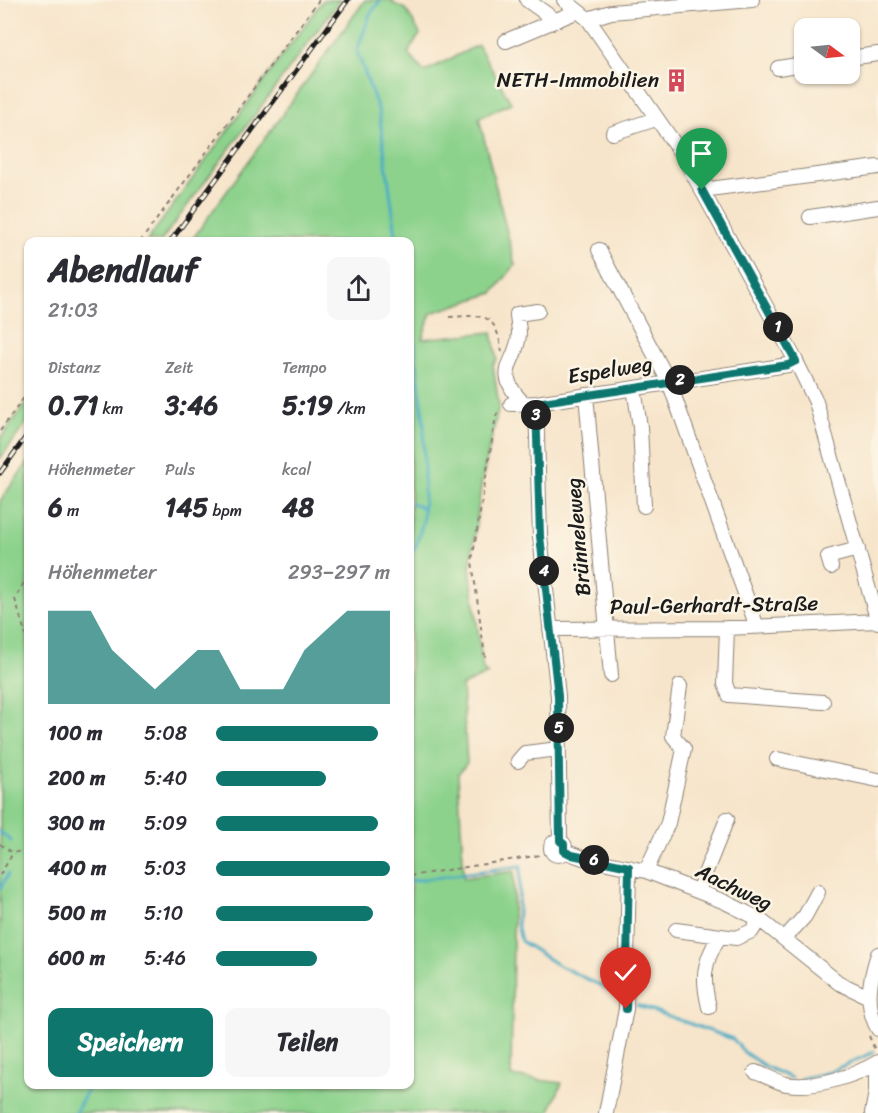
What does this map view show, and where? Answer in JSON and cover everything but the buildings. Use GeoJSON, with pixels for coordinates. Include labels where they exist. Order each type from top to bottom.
{"type":"FeatureCollection","features":[{"type":"Feature","properties":{"kind":"street"},"geometry":{"type":"LineString","coordinates":[[527,0],[555,20]]}},
{"type":"Feature","properties":{"kind":"street"},"geometry":{"type":"LineString","coordinates":[[564,0],[583,15],[683,156],[796,361],[816,402],[878,622]]}},
{"type":"Feature","properties":{"kind":"street"},"geometry":{"type":"LineString","coordinates":[[506,41],[555,20],[583,15],[752,0]]}},
{"type":"Feature","properties":{"kind":"street"},"geometry":{"type":"LineString","coordinates":[[860,56],[878,54]]}},
{"type":"Feature","properties":{"kind":"street"},"geometry":{"type":"LineString","coordinates":[[778,68],[794,66]]}},
{"type":"Feature","properties":{"kind":"street"},"geometry":{"type":"LineString","coordinates":[[613,133],[656,119]]}},
{"type":"Feature","properties":{"kind":"street"},"geometry":{"type":"LineString","coordinates":[[702,190],[878,167]]}},
{"type":"Feature","properties":{"kind":"street"},"geometry":{"type":"LineString","coordinates":[[810,217],[878,207]]}},
{"type":"Feature","properties":{"kind":"street"},"geometry":{"type":"LineString","coordinates":[[599,250],[669,382],[757,627]]}},
{"type":"Feature","properties":{"kind":"street"},"geometry":{"type":"LineString","coordinates":[[523,403],[509,384],[508,372],[519,335],[517,314],[537,311]]}},
{"type":"Feature","properties":{"kind":"street","name":"Espelweg"},"geometry":{"type":"LineString","coordinates":[[523,403],[788,365],[796,361]]}},
{"type":"Feature","properties":{"kind":"street"},"geometry":{"type":"LineString","coordinates":[[634,388],[640,427],[644,506]]}},
{"type":"Feature","properties":{"kind":"street","name":"Brünneleweg"},"geometry":{"type":"LineString","coordinates":[[586,395],[611,675]]}},
{"type":"Feature","properties":{"kind":"street","name":"Brünneleweg"},"geometry":{"type":"LineString","coordinates":[[523,403],[558,696],[559,848]]}},
{"type":"Feature","properties":{"kind":"street"},"geometry":{"type":"LineString","coordinates":[[831,567],[828,557],[858,549]]}},
{"type":"Feature","properties":{"kind":"street","name":"Paul-Gerhardt-Straße"},"geometry":{"type":"LineString","coordinates":[[550,629],[727,628],[878,622]]}},
{"type":"Feature","properties":{"kind":"street"},"geometry":{"type":"LineString","coordinates":[[727,628],[725,683],[729,695],[823,702]]}},
{"type":"Feature","properties":{"kind":"street"},"geometry":{"type":"LineString","coordinates":[[646,871],[668,823],[684,749],[673,736],[680,686]]}},
{"type":"Feature","properties":{"kind":"street"},"geometry":{"type":"LineString","coordinates":[[518,761],[525,753],[559,749]]}},
{"type":"Feature","properties":{"kind":"street"},"geometry":{"type":"LineString","coordinates":[[777,759],[878,780]]}},
{"type":"Feature","properties":{"kind":"street"},"geometry":{"type":"LineString","coordinates":[[698,891],[727,819]]}},
{"type":"Feature","properties":{"kind":"street","name":"Aachweg"},"geometry":{"type":"LineString","coordinates":[[559,848],[583,858],[646,871],[698,891],[759,919],[839,983],[869,997]]}},
{"type":"Feature","properties":{"kind":"street"},"geometry":{"type":"LineString","coordinates":[[607,1112],[626,1009],[629,867]]}},
{"type":"Feature","properties":{"kind":"street"},"geometry":{"type":"LineString","coordinates":[[785,938],[805,916],[818,892]]}},
{"type":"Feature","properties":{"kind":"street"},"geometry":{"type":"LineString","coordinates":[[676,930],[719,937],[745,936],[752,932],[759,919]]}},
{"type":"Feature","properties":{"kind":"street"},"geometry":{"type":"LineString","coordinates":[[709,1007],[703,982],[708,955],[719,937]]}},
{"type":"Feature","properties":{"kind":"street"},"geometry":{"type":"LineString","coordinates":[[878,954],[869,997],[872,1018],[878,1029]]}},
{"type":"Feature","properties":{"kind":"street"},"geometry":{"type":"LineString","coordinates":[[755,1072],[786,1084],[807,1084],[834,1078],[877,1062],[876,1092],[872,1113]]}},
{"type":"Feature","properties":{"kind":"path"},"geometry":{"type":"LineString","coordinates":[[144,237],[319,0]]}},
{"type":"Feature","properties":{"kind":"path"},"geometry":{"type":"LineString","coordinates":[[449,317],[481,315],[490,318],[499,331],[508,372]]}},
{"type":"Feature","properties":{"kind":"path"},"geometry":{"type":"LineString","coordinates":[[0,431],[24,398]]}},
{"type":"Feature","properties":{"kind":"path"},"geometry":{"type":"LineString","coordinates":[[485,657],[472,561],[496,416],[499,409],[523,403]]}},
{"type":"Feature","properties":{"kind":"path"},"geometry":{"type":"LineString","coordinates":[[24,583],[15,600],[24,630]]}},
{"type":"Feature","properties":{"kind":"path"},"geometry":{"type":"LineString","coordinates":[[0,844],[13,853]]}},
{"type":"Feature","properties":{"kind":"path"},"geometry":{"type":"LineString","coordinates":[[414,875],[541,855],[559,848]]}},
{"type":"Feature","properties":{"kind":"path"},"geometry":{"type":"LineString","coordinates":[[0,875],[13,853],[24,850]]}},
{"type":"Feature","properties":{"kind":"green space"},"geometry":{"type":"Polygon","coordinates":[[[323,0],[340,0],[164,237],[150,237],[323,0]]]}},
{"type":"Feature","properties":{"kind":"green space"},"geometry":{"type":"Polygon","coordinates":[[[365,0],[394,0],[392,3],[406,9],[420,34],[408,53],[424,72],[478,45],[511,103],[479,118],[515,265],[493,293],[431,313],[422,339],[492,332],[497,359],[493,365],[499,406],[482,480],[470,568],[483,670],[488,674],[462,686],[467,763],[458,774],[464,878],[514,871],[511,1076],[562,1083],[549,1113],[0,1113],[0,501],[24,468],[24,1089],[414,1089],[414,237],[194,237],[365,0]]]}},
{"type":"Feature","properties":{"kind":"green space"},"geometry":{"type":"Polygon","coordinates":[[[24,406],[24,426],[0,459],[0,439],[24,406]]]}},
{"type":"Feature","properties":{"kind":"waterway"},"geometry":{"type":"LineString","coordinates":[[381,0],[370,14],[357,51],[379,112],[396,237]]}},
{"type":"Feature","properties":{"kind":"waterway"},"geometry":{"type":"LineString","coordinates":[[414,341],[424,424],[423,521],[414,549]]}},
{"type":"Feature","properties":{"kind":"waterway"},"geometry":{"type":"LineString","coordinates":[[414,504],[423,508]]}},
{"type":"Feature","properties":{"kind":"waterway"},"geometry":{"type":"LineString","coordinates":[[0,832],[11,841]]}},
{"type":"Feature","properties":{"kind":"waterway"},"geometry":{"type":"LineString","coordinates":[[414,880],[521,866],[517,924],[521,941],[556,964],[616,993]]}},
{"type":"Feature","properties":{"kind":"waterway"},"geometry":{"type":"LineString","coordinates":[[0,889],[8,874]]}},
{"type":"Feature","properties":{"kind":"waterway"},"geometry":{"type":"LineString","coordinates":[[637,1005],[733,1039],[745,1053],[766,1067],[791,1078]]}},
{"type":"Feature","properties":{"kind":"waterway"},"geometry":{"type":"LineString","coordinates":[[800,1079],[827,1073],[874,1052]]}},
{"type":"Feature","properties":{"kind":"waterway"},"geometry":{"type":"LineString","coordinates":[[75,1113],[88,1089]]}},
{"type":"Feature","properties":{"kind":"railway"},"geometry":{"type":"LineString","coordinates":[[174,237],[348,0]]}},
{"type":"Feature","properties":{"kind":"railway"},"geometry":{"type":"LineString","coordinates":[[0,473],[24,440]]}},
{"type":"Feature","properties":{"kind":"place","name":"NETH-Immobilien"},"geometry":{"type":"Point","coordinates":[677,80]}},
{"type":"Feature","properties":{"kind":"route"},"geometry":{"type":"LineString","coordinates":[[626,1009],[629,958],[627,879],[629,867],[572,855],[564,851],[564,844],[560,841],[558,696],[540,536],[536,403],[788,365],[796,361],[702,190]]}}]}
